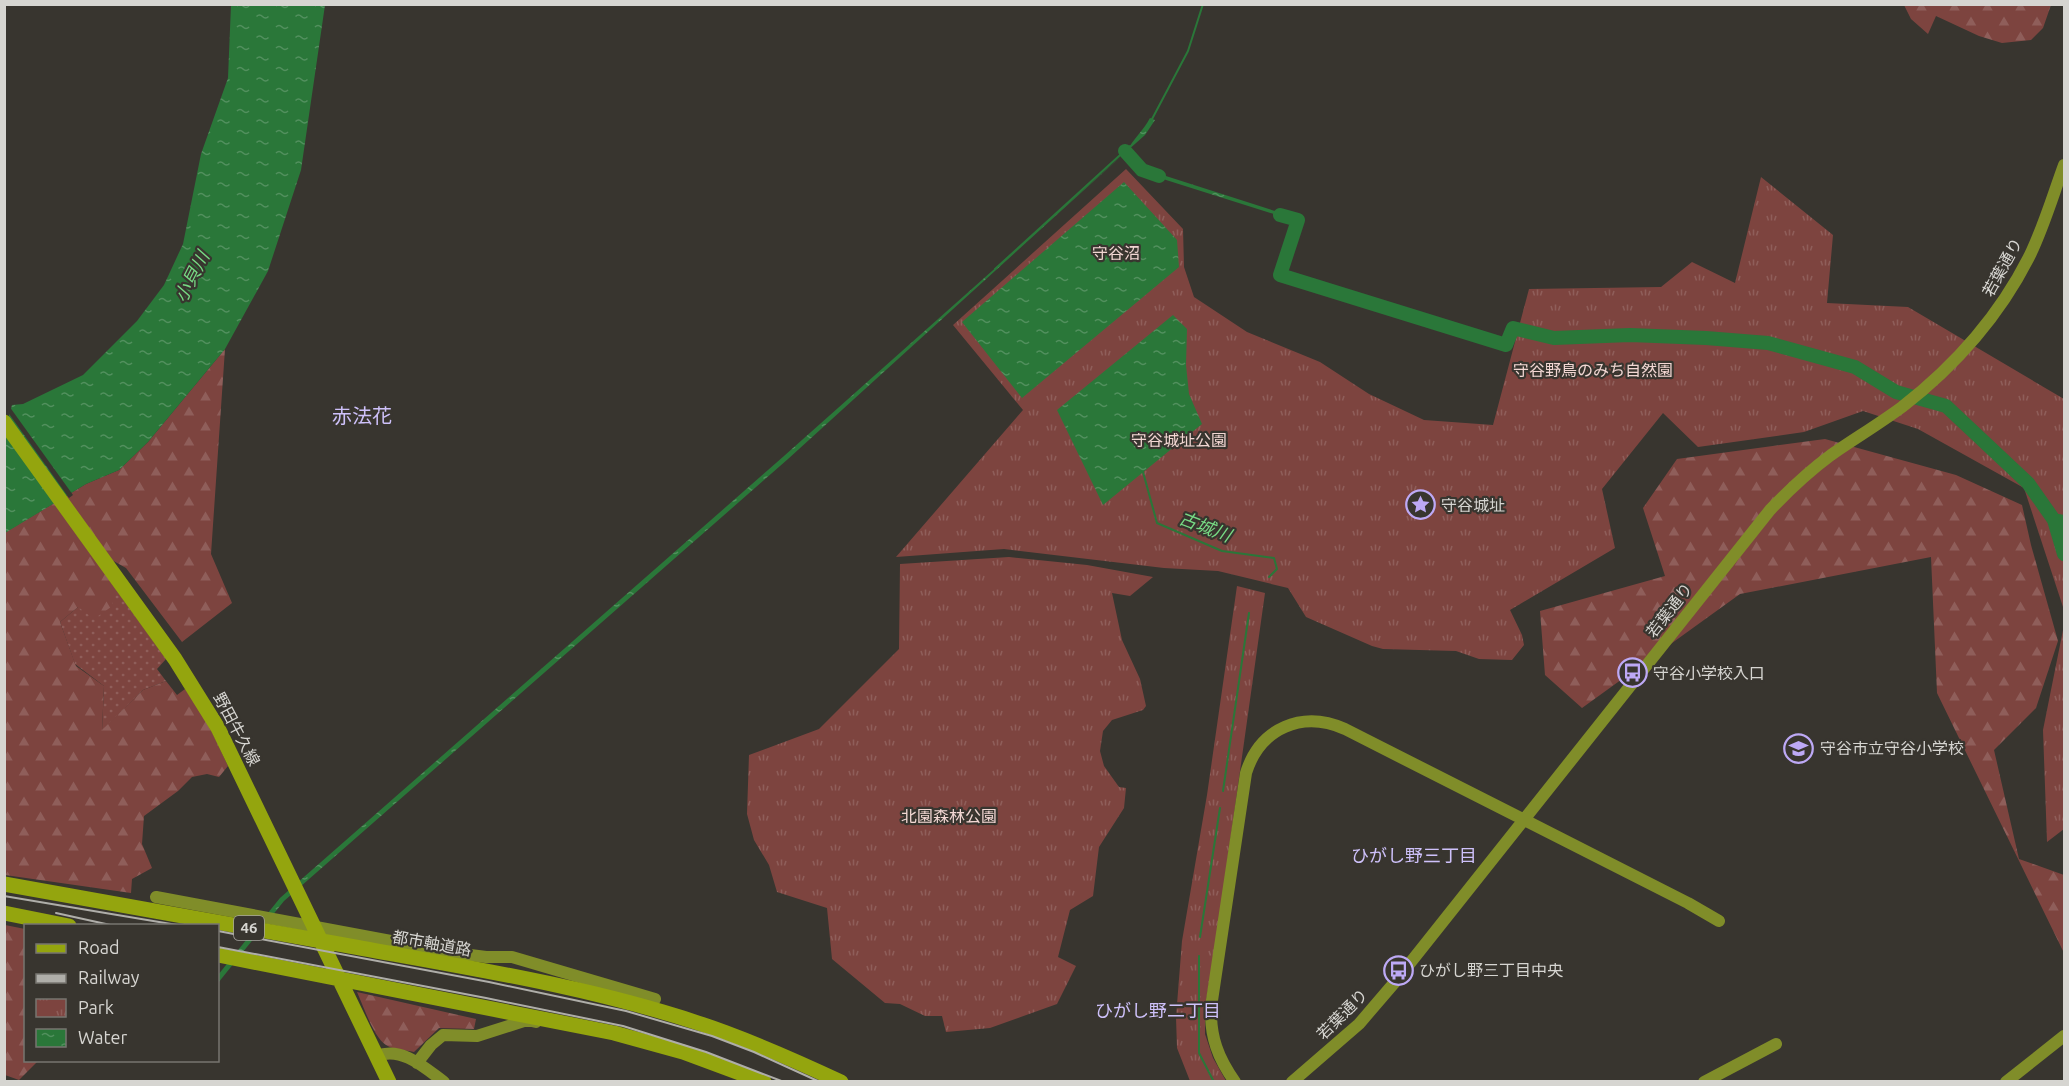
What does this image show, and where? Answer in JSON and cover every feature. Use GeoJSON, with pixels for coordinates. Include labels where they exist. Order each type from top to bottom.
{"type":"FeatureCollection","features":[{"type":"Feature","properties":{"kind":"main road","name":"野田牛久線"},"geometry":{"type":"LineString","coordinates":[[4,422],[192,683],[218,728],[389,1082]]}},
{"type":"Feature","properties":{"kind":"main road","name":"都市軸道路"},"geometry":{"type":"LineString","coordinates":[[4,884],[493,972],[602,995],[698,1023],[745,1040],[841,1082]]}},
{"type":"Feature","properties":{"kind":"main road"},"geometry":{"type":"LineString","coordinates":[[4,913],[59,924]]}},
{"type":"Feature","properties":{"kind":"main road","name":"46"},"geometry":{"type":"LineString","coordinates":[[219,955],[614,1033],[683,1052],[764,1082]]}},
{"type":"Feature","properties":{"kind":"street","name":"若葉通り"},"geometry":{"type":"LineString","coordinates":[[1292,1082],[1339,1043],[1376,1006],[1770,510],[1805,475],[1901,408],[1931,383],[1979,335],[1999,308],[2031,253],[2064,165]]}},
{"type":"Feature","properties":{"kind":"street"},"geometry":{"type":"LineString","coordinates":[[1235,1082],[1216,1049],[1212,1036],[1211,1007],[1246,773],[1258,748],[1271,735],[1292,724],[1323,722],[1334,724],[1524,819],[1719,921]]}},
{"type":"Feature","properties":{"kind":"street"},"geometry":{"type":"LineString","coordinates":[[156,897],[455,953],[486,957],[513,957],[655,999]]}},
{"type":"Feature","properties":{"kind":"street"},"geometry":{"type":"LineString","coordinates":[[490,1008],[499,1014],[500,1019],[495,1032]]}},
{"type":"Feature","properties":{"kind":"street"},"geometry":{"type":"LineString","coordinates":[[417,1063],[430,1045],[442,1035],[477,1036],[527,1020],[566,1028],[586,1027]]}},
{"type":"Feature","properties":{"kind":"street"},"geometry":{"type":"LineString","coordinates":[[2006,1082],[2064,1036]]}},
{"type":"Feature","properties":{"kind":"street"},"geometry":{"type":"LineString","coordinates":[[1704,1082],[1776,1044]]}},
{"type":"Feature","properties":{"kind":"street"},"geometry":{"type":"LineString","coordinates":[[377,1056],[391,1053],[402,1055],[444,1082]]}},
{"type":"Feature","properties":{"kind":"green space"},"geometry":{"type":"Polygon","coordinates":[[[1904,5],[2051,5],[2043,28],[2031,40],[2002,43],[1979,36],[1936,16],[1928,34],[1911,19],[1904,5]]]}},
{"type":"Feature","properties":{"kind":"green space"},"geometry":{"type":"Polygon","coordinates":[[[1126,169],[1183,229],[1184,267],[1194,297],[1247,332],[1320,362],[1369,394],[1424,420],[1493,425],[1529,289],[1661,287],[1692,262],[1735,283],[1761,177],[1833,235],[1827,303],[1908,307],[2064,399],[2064,610],[2024,488],[1918,429],[1863,411],[1804,432],[1698,447],[1663,413],[1602,489],[1615,548],[1510,610],[1522,635],[1524,645],[1512,660],[1479,659],[1456,651],[1383,649],[1372,646],[1306,617],[1288,588],[1218,571],[1164,568],[1004,549],[896,557],[1023,410],[953,325],[1126,169]]]}},
{"type":"Feature","properties":{"kind":"green space"},"geometry":{"type":"Polygon","coordinates":[[[225,349],[211,554],[232,603],[182,642],[126,568],[110,559],[117,591],[111,607],[94,619],[78,607],[60,622],[76,666],[104,686],[102,730],[143,690],[166,681],[177,695],[185,689],[206,719],[228,766],[219,777],[207,774],[192,777],[178,791],[144,816],[142,844],[152,868],[132,879],[131,893],[5,875],[4,533],[86,484],[119,470],[148,442],[225,349]]]}},
{"type":"Feature","properties":{"kind":"green space"},"geometry":{"type":"Polygon","coordinates":[[[1825,439],[1956,475],[2022,505],[2058,641],[2036,708],[1994,750],[2019,859],[2064,875],[2064,953],[1937,693],[1931,557],[1740,594],[1582,708],[1545,675],[1540,611],[1665,576],[1643,508],[1677,459],[1825,439]]]}},
{"type":"Feature","properties":{"kind":"green space","name":"北園森林公園"},"geometry":{"type":"Polygon","coordinates":[[[1009,557],[1087,565],[1153,577],[1130,596],[1112,593],[1122,640],[1140,679],[1146,706],[1143,710],[1112,720],[1103,731],[1100,751],[1104,766],[1119,787],[1126,788],[1124,808],[1099,847],[1093,896],[1070,910],[1058,957],[1076,966],[1057,1004],[990,1028],[946,1032],[942,1016],[925,1016],[900,1004],[885,1003],[832,959],[827,908],[777,892],[769,865],[754,840],[747,814],[749,755],[819,729],[899,649],[900,564],[1009,557]]]}},
{"type":"Feature","properties":{"kind":"green space"},"geometry":{"type":"Polygon","coordinates":[[[1237,586],[1265,593],[1205,1007],[1205,1034],[1213,1058],[1226,1081],[1190,1081],[1177,1048],[1176,1017],[1182,941],[1207,795],[1237,586]]]}},
{"type":"Feature","properties":{"kind":"green space"},"geometry":{"type":"Polygon","coordinates":[[[117,591],[166,659],[157,669],[166,681],[143,690],[102,731],[104,686],[75,664],[60,622],[78,607],[117,591]]]}},
{"type":"Feature","properties":{"kind":"green space"},"geometry":{"type":"Polygon","coordinates":[[[2064,625],[2064,829],[2047,842],[2043,730],[2064,625]]]}},
{"type":"Feature","properties":{"kind":"green space"},"geometry":{"type":"Polygon","coordinates":[[[5,925],[24,929],[24,1062],[37,1062],[19,1080],[5,1075],[5,925]]]}},
{"type":"Feature","properties":{"kind":"green space"},"geometry":{"type":"Polygon","coordinates":[[[357,992],[476,1019],[474,1029],[439,1028],[414,1052],[392,1048],[377,1036],[357,992]]]}},
{"type":"Feature","properties":{"kind":"water","name":"小貝川"},"geometry":{"type":"Polygon","coordinates":[[[231,5],[325,5],[301,170],[268,271],[225,349],[148,442],[119,470],[86,484],[5,533],[5,430],[12,405],[23,404],[83,375],[137,321],[164,285],[183,244],[201,154],[228,78],[231,5]]]}},
{"type":"Feature","properties":{"kind":"water"},"geometry":{"type":"Polygon","coordinates":[[[1150,118],[1155,120],[1145,135],[1127,151],[1150,118]]]}},
{"type":"Feature","properties":{"kind":"water"},"geometry":{"type":"Polygon","coordinates":[[[1127,151],[1144,169],[1300,219],[1296,221],[1144,173],[1127,151]]]}},
{"type":"Feature","properties":{"kind":"water"},"geometry":{"type":"Polygon","coordinates":[[[1127,151],[788,459],[284,901],[219,982],[219,974],[280,898],[784,456],[1127,151]]]}},
{"type":"Feature","properties":{"kind":"water","name":"守谷沼"},"geometry":{"type":"Polygon","coordinates":[[[1124,182],[1177,240],[1179,267],[1022,398],[962,322],[1124,182]]]}},
{"type":"Feature","properties":{"kind":"water"},"geometry":{"type":"Polygon","coordinates":[[[1173,315],[1187,329],[1186,365],[1189,394],[1202,424],[1103,505],[1057,410],[1173,315]]]}},
{"type":"Feature","properties":{"kind":"pier"},"geometry":{"type":"Polygon","coordinates":[[[9,406],[73,495],[69,498],[7,411],[9,406]]]}},
{"type":"Feature","properties":{"kind":"waterway"},"geometry":{"type":"LineString","coordinates":[[1151,121],[1188,51],[1203,4]]}},
{"type":"Feature","properties":{"kind":"waterway"},"geometry":{"type":"LineString","coordinates":[[995,269],[1130,146]]}},
{"type":"Feature","properties":{"kind":"waterway"},"geometry":{"type":"LineString","coordinates":[[1125,151],[1142,170],[1159,176]]}},
{"type":"Feature","properties":{"kind":"waterway"},"geometry":{"type":"LineString","coordinates":[[1280,215],[1298,220],[1280,275],[1506,345],[1513,328],[1554,338],[1630,335],[1706,338],[1768,343],[1855,367],[1896,392],[1946,406],[2028,483],[2054,520],[2064,522]]}},
{"type":"Feature","properties":{"kind":"waterway","name":"古城川"},"geometry":{"type":"LineString","coordinates":[[1143,472],[1157,523],[1222,551],[1274,558],[1277,569],[1269,577]]}},
{"type":"Feature","properties":{"kind":"waterway"},"geometry":{"type":"LineString","coordinates":[[2054,520],[2064,554]]}},
{"type":"Feature","properties":{"kind":"waterway","name":"古城川"},"geometry":{"type":"LineString","coordinates":[[1223,791],[1249,613]]}},
{"type":"Feature","properties":{"kind":"waterway","name":"古城川"},"geometry":{"type":"LineString","coordinates":[[1200,937],[1220,808]]}},
{"type":"Feature","properties":{"kind":"waterway","name":"古城川"},"geometry":{"type":"LineString","coordinates":[[1199,956],[1199,1053],[1214,1082]]}},
{"type":"Feature","properties":{"kind":"railway"},"geometry":{"type":"LineString","coordinates":[[4,896],[171,924]]}},
{"type":"Feature","properties":{"kind":"railway"},"geometry":{"type":"LineString","coordinates":[[56,913],[106,924]]}},
{"type":"Feature","properties":{"kind":"railway"},"geometry":{"type":"LineString","coordinates":[[219,931],[489,982],[626,1011],[712,1036],[820,1082]]}},
{"type":"Feature","properties":{"kind":"railway"},"geometry":{"type":"LineString","coordinates":[[219,947],[623,1026],[706,1052],[784,1082]]}},
{"type":"Feature","properties":{"kind":"place","name":"守谷城址"},"geometry":{"type":"Point","coordinates":[1420,505]}},
{"type":"Feature","properties":{"kind":"place","name":"守谷小学校入口"},"geometry":{"type":"Point","coordinates":[1632,673]}},
{"type":"Feature","properties":{"kind":"place","name":"守谷市立守谷小学校"},"geometry":{"type":"Point","coordinates":[1799,748]}},
{"type":"Feature","properties":{"kind":"place","name":"ひがし野三丁目中央"},"geometry":{"type":"Point","coordinates":[1398,970]}},
{"type":"Feature","properties":{"kind":"district","name":"赤法花"},"geometry":{"type":"Point","coordinates":[362,416]}},
{"type":"Feature","properties":{"kind":"district","name":"ひがし野三丁目"},"geometry":{"type":"Point","coordinates":[1414,856]}},
{"type":"Feature","properties":{"kind":"district","name":"ひがし野二丁目"},"geometry":{"type":"Point","coordinates":[1158,1011]}},
{"type":"Feature","properties":{"kind":"park label","name":"守谷野鳥のみち自然園"},"geometry":{"type":"Point","coordinates":[1593,370]}},
{"type":"Feature","properties":{"kind":"park label","name":"守谷城址公園"},"geometry":{"type":"Point","coordinates":[1179,440]}}]}
